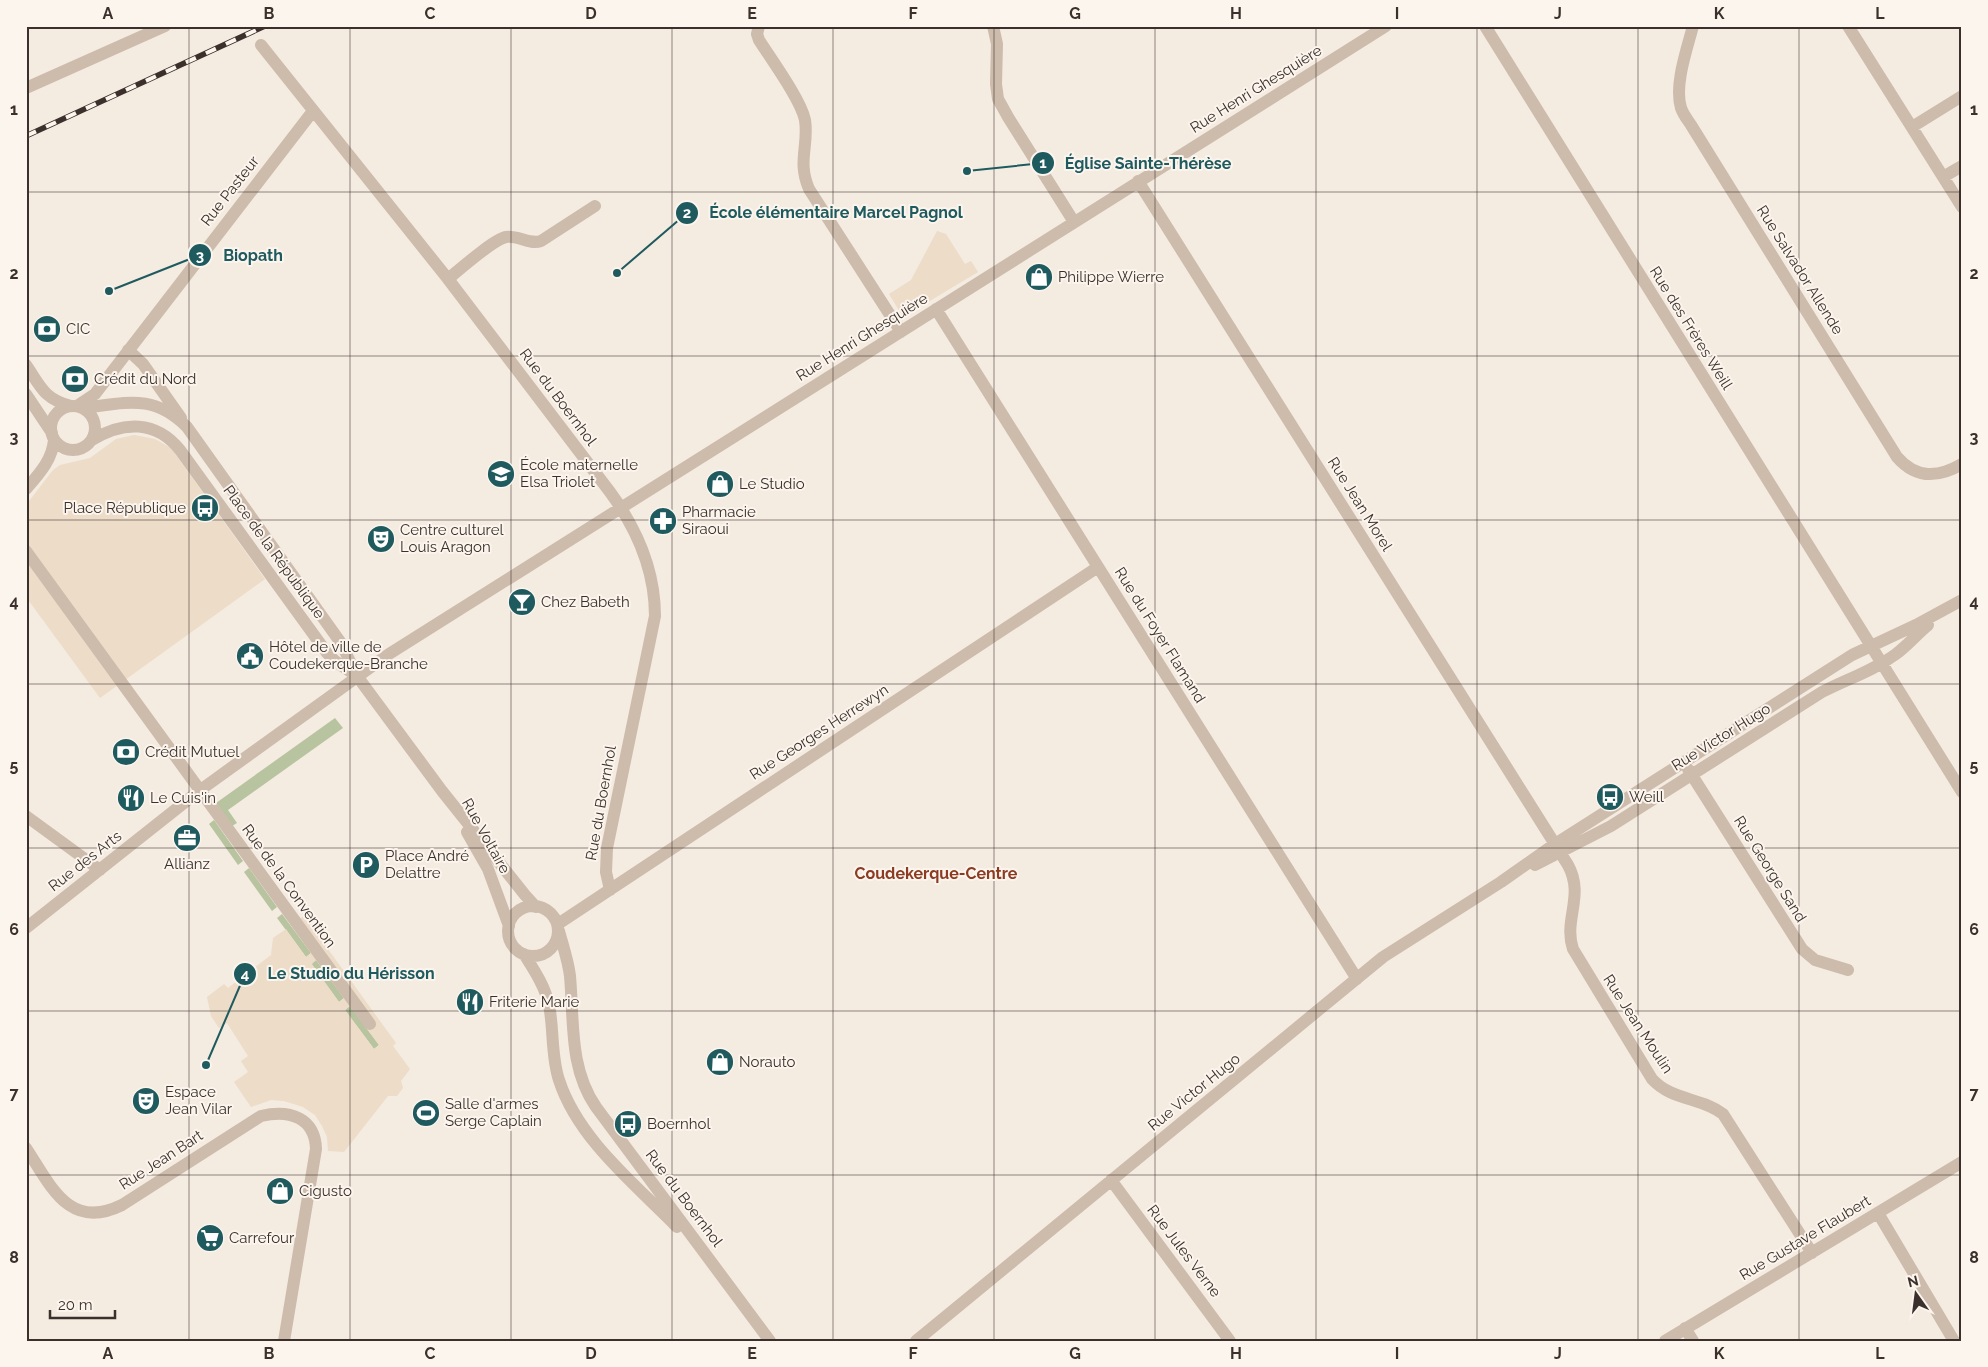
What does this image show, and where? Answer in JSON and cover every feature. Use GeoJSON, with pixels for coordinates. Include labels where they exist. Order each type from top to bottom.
{"type":"FeatureCollection","features":[{"type":"Feature","properties":{"kind":"street"},"geometry":{"type":"LineString","coordinates":[[26,88],[165,26]]}},
{"type":"Feature","properties":{"kind":"street"},"geometry":{"type":"LineString","coordinates":[[759,26],[757,34],[759,40],[803,113],[806,128],[803,167],[809,189],[901,332]]}},
{"type":"Feature","properties":{"kind":"street"},"geometry":{"type":"LineString","coordinates":[[993,26],[997,44],[996,84],[998,99],[1074,222]]}},
{"type":"Feature","properties":{"kind":"street","name":"Rue Henri Ghesquière"},"geometry":{"type":"LineString","coordinates":[[358,676],[398,648],[1386,26]]}},
{"type":"Feature","properties":{"kind":"street","name":"Rue des Frères Weill"},"geometry":{"type":"LineString","coordinates":[[1485,26],[1962,792]]}},
{"type":"Feature","properties":{"kind":"street","name":"Rue Salvador Allende"},"geometry":{"type":"LineString","coordinates":[[1693,26],[1679,89],[1681,107],[1687,119],[1897,457],[1909,469],[1924,474],[1941,474],[1962,464]]}},
{"type":"Feature","properties":{"kind":"street"},"geometry":{"type":"LineString","coordinates":[[1848,26],[1962,207]]}},
{"type":"Feature","properties":{"kind":"street","name":"Rue du Boernhol"},"geometry":{"type":"LineString","coordinates":[[261,44],[448,279],[621,508],[634,530],[646,559],[652,584],[655,616],[607,848],[606,872],[610,890]]}},
{"type":"Feature","properties":{"kind":"street"},"geometry":{"type":"LineString","coordinates":[[1912,127],[1962,96]]}},
{"type":"Feature","properties":{"kind":"street","name":"Rue Pasteur"},"geometry":{"type":"LineString","coordinates":[[77,407],[91,397],[313,111]]}},
{"type":"Feature","properties":{"kind":"street"},"geometry":{"type":"LineString","coordinates":[[1943,177],[1962,166]]}},
{"type":"Feature","properties":{"kind":"street","name":"Rue Jean Morel"},"geometry":{"type":"LineString","coordinates":[[1138,181],[1558,848]]}},
{"type":"Feature","properties":{"kind":"street"},"geometry":{"type":"LineString","coordinates":[[448,279],[499,240],[510,237],[536,243],[595,206]]}},
{"type":"Feature","properties":{"kind":"street","name":"Rue du Foyer Flamand"},"geometry":{"type":"LineString","coordinates":[[936,309],[1357,978]]}},
{"type":"Feature","properties":{"kind":"street","name":"Place de la République"},"geometry":{"type":"LineString","coordinates":[[128,350],[143,364],[341,643],[358,676]]}},
{"type":"Feature","properties":{"kind":"street"},"geometry":{"type":"LineString","coordinates":[[26,366],[48,396],[57,402],[77,407],[90,414],[94,422],[95,431],[92,440],[85,446],[74,450],[62,447],[26,394]]}},
{"type":"Feature","properties":{"kind":"street","name":"Place de la République"},"geometry":{"type":"LineString","coordinates":[[77,407],[134,402],[148,403],[172,414],[191,432]]}},
{"type":"Feature","properties":{"kind":"street"},"geometry":{"type":"LineString","coordinates":[[26,489],[49,460],[52,450],[52,423],[54,418],[60,411],[77,407]]}},
{"type":"Feature","properties":{"kind":"street","name":"Place de la République"},"geometry":{"type":"LineString","coordinates":[[92,440],[110,432],[134,427],[156,429],[169,437],[331,658],[358,676]]}},
{"type":"Feature","properties":{"kind":"street"},"geometry":{"type":"LineString","coordinates":[[26,551],[199,791]]}},
{"type":"Feature","properties":{"kind":"street","name":"Rue Georges Herrewyn"},"geometry":{"type":"LineString","coordinates":[[558,928],[610,890],[1098,567]]}},
{"type":"Feature","properties":{"kind":"street","name":"Rue Victor Hugo"},"geometry":{"type":"LineString","coordinates":[[1558,848],[1611,826],[1822,692],[1858,677],[1881,664],[1897,654],[1925,627],[1962,600]]}},
{"type":"Feature","properties":{"kind":"street","name":"Rue Victor Hugo"},"geometry":{"type":"LineString","coordinates":[[916,1341],[1391,952],[1558,848],[1684,762],[1852,655],[1950,608]]}},
{"type":"Feature","properties":{"kind":"street","name":"Rue des Arts"},"geometry":{"type":"LineString","coordinates":[[26,928],[199,791],[358,676]]}},
{"type":"Feature","properties":{"kind":"street","name":"Rue Voltaire"},"geometry":{"type":"LineString","coordinates":[[358,676],[442,791],[536,907]]}},
{"type":"Feature","properties":{"kind":"street","name":"Rue George Sand"},"geometry":{"type":"LineString","coordinates":[[1684,762],[1802,949],[1815,960],[1848,970]]}},
{"type":"Feature","properties":{"kind":"street","name":"Rue de la Convention"},"geometry":{"type":"LineString","coordinates":[[199,791],[370,1024]]}},
{"type":"Feature","properties":{"kind":"street","name":"Rue Voltaire"},"geometry":{"type":"LineString","coordinates":[[442,791],[488,868],[509,926]]}},
{"type":"Feature","properties":{"kind":"street"},"geometry":{"type":"LineString","coordinates":[[26,816],[100,870]]}},
{"type":"Feature","properties":{"kind":"street","name":"Rue Jean Moulin"},"geometry":{"type":"LineString","coordinates":[[1558,848],[1572,872],[1575,884],[1570,931],[1573,950],[1652,1079],[1664,1090],[1672,1094],[1711,1107],[1722,1114],[1812,1253]]}},
{"type":"Feature","properties":{"kind":"street"},"geometry":{"type":"LineString","coordinates":[[536,907],[551,913],[558,928],[557,941],[549,951],[537,956],[524,954],[512,944],[509,936],[509,926],[517,912],[526,908],[536,907]]}},
{"type":"Feature","properties":{"kind":"street","name":"Rue du Boernhol"},"geometry":{"type":"LineString","coordinates":[[558,928],[569,969],[576,1056],[580,1079],[596,1107],[770,1341]]}},
{"type":"Feature","properties":{"kind":"street","name":"Rue du Boernhol"},"geometry":{"type":"LineString","coordinates":[[524,954],[540,981],[547,998],[557,1072],[572,1111],[588,1134],[607,1155],[712,1263]]}},
{"type":"Feature","properties":{"kind":"street","name":"Rue Jean Bart"},"geometry":{"type":"LineString","coordinates":[[26,1148],[58,1196],[71,1208],[92,1213],[114,1208],[256,1118],[274,1113],[293,1116],[304,1121],[312,1128],[316,1138],[316,1150],[284,1341]]}},
{"type":"Feature","properties":{"kind":"street","name":"Rue Gustave Flaubert"},"geometry":{"type":"LineString","coordinates":[[1665,1341],[1962,1162]]}},
{"type":"Feature","properties":{"kind":"street","name":"Rue Jules Verne"},"geometry":{"type":"LineString","coordinates":[[1111,1180],[1230,1341]]}},
{"type":"Feature","properties":{"kind":"street"},"geometry":{"type":"LineString","coordinates":[[1878,1213],[1954,1341]]}},
{"type":"Feature","properties":{"kind":"street"},"geometry":{"type":"LineString","coordinates":[[1686,1328],[1693,1341]]}},
{"type":"Feature","properties":{"kind":"green space"},"geometry":{"type":"Polygon","coordinates":[[[335,718],[343,728],[228,810],[237,823],[232,826],[216,803],[335,718]]]}},
{"type":"Feature","properties":{"kind":"green space"},"geometry":{"type":"Polygon","coordinates":[[[214,820],[243,861],[238,865],[209,824],[214,820]]]}},
{"type":"Feature","properties":{"kind":"green space"},"geometry":{"type":"Polygon","coordinates":[[[249,868],[277,907],[272,911],[244,872],[249,868]]]}},
{"type":"Feature","properties":{"kind":"green space"},"geometry":{"type":"Polygon","coordinates":[[[282,914],[311,953],[306,957],[277,918],[282,914]]]}},
{"type":"Feature","properties":{"kind":"green space"},"geometry":{"type":"Polygon","coordinates":[[[316,960],[344,998],[339,1002],[311,964],[316,960]]]}},
{"type":"Feature","properties":{"kind":"green space"},"geometry":{"type":"Polygon","coordinates":[[[350,1006],[379,1045],[374,1049],[345,1010],[350,1006]]]}},
{"type":"Feature","properties":{"kind":"shaded area"},"geometry":{"type":"Polygon","coordinates":[[[937,231],[946,234],[965,264],[971,261],[978,272],[903,317],[889,294],[911,280],[937,231]]]}},
{"type":"Feature","properties":{"kind":"shaded area"},"geometry":{"type":"Polygon","coordinates":[[[134,435],[155,439],[171,448],[265,579],[100,698],[26,597],[26,505],[53,470],[60,465],[90,458],[116,439],[134,435]]]}},
{"type":"Feature","properties":{"kind":"shaded area"},"geometry":{"type":"Polygon","coordinates":[[[304,916],[396,1043],[393,1046],[410,1069],[401,1081],[403,1088],[397,1096],[388,1096],[344,1152],[328,1151],[327,1137],[322,1126],[315,1115],[303,1107],[284,1101],[271,1100],[251,1107],[234,1082],[248,1072],[241,1061],[248,1056],[227,1023],[219,1028],[211,1016],[207,997],[224,984],[228,988],[271,955],[273,938],[286,929],[306,957],[311,953],[291,925],[304,916]],[[316,960],[312,964],[339,1002],[344,998],[316,960]],[[350,1006],[345,1010],[374,1049],[379,1045],[350,1006]]]}},
{"type":"Feature","properties":{"kind":"railway"},"geometry":{"type":"LineString","coordinates":[[26,136],[265,26]]}},
{"type":"Feature","properties":{"kind":"place","name":"Église Sainte-Thérèse"},"geometry":{"type":"Point","coordinates":[967,171]}},
{"type":"Feature","properties":{"kind":"place","name":"École élémentaire Marcel Pagnol"},"geometry":{"type":"Point","coordinates":[617,273]}},
{"type":"Feature","properties":{"kind":"place","name":"Philippe Wierre"},"geometry":{"type":"Point","coordinates":[1039,277]}},
{"type":"Feature","properties":{"kind":"place","name":"Biopath"},"geometry":{"type":"Point","coordinates":[109,291]}},
{"type":"Feature","properties":{"kind":"place","name":"CIC"},"geometry":{"type":"Point","coordinates":[47,329]}},
{"type":"Feature","properties":{"kind":"place","name":"Crédit du Nord"},"geometry":{"type":"Point","coordinates":[75,379]}},
{"type":"Feature","properties":{"kind":"place","name":"École maternelle Elsa Triolet"},"geometry":{"type":"Point","coordinates":[501,474]}},
{"type":"Feature","properties":{"kind":"place","name":"Le Studio"},"geometry":{"type":"Point","coordinates":[720,484]}},
{"type":"Feature","properties":{"kind":"place","name":"Place République"},"geometry":{"type":"Point","coordinates":[205,508]}},
{"type":"Feature","properties":{"kind":"place","name":"Pharmacie Siraoui"},"geometry":{"type":"Point","coordinates":[663,521]}},
{"type":"Feature","properties":{"kind":"place","name":"Centre culturel Louis Aragon"},"geometry":{"type":"Point","coordinates":[381,539]}},
{"type":"Feature","properties":{"kind":"place","name":"Chez Babeth"},"geometry":{"type":"Point","coordinates":[522,602]}},
{"type":"Feature","properties":{"kind":"place","name":"Hôtel de ville de Coudekerque-Branche"},"geometry":{"type":"Point","coordinates":[250,656]}},
{"type":"Feature","properties":{"kind":"place","name":"Crédit Mutuel"},"geometry":{"type":"Point","coordinates":[126,752]}},
{"type":"Feature","properties":{"kind":"place","name":"Weill"},"geometry":{"type":"Point","coordinates":[1610,797]}},
{"type":"Feature","properties":{"kind":"place","name":"Le Cuis'in"},"geometry":{"type":"Point","coordinates":[131,798]}},
{"type":"Feature","properties":{"kind":"place","name":"Allianz"},"geometry":{"type":"Point","coordinates":[187,838]}},
{"type":"Feature","properties":{"kind":"place","name":"Place André Delattre"},"geometry":{"type":"Point","coordinates":[366,865]}},
{"type":"Feature","properties":{"kind":"place","name":"Friterie Marie"},"geometry":{"type":"Point","coordinates":[470,1002]}},
{"type":"Feature","properties":{"kind":"place","name":"Norauto"},"geometry":{"type":"Point","coordinates":[720,1062]}},
{"type":"Feature","properties":{"kind":"place","name":"Le Studio du Hérisson"},"geometry":{"type":"Point","coordinates":[206,1065]}},
{"type":"Feature","properties":{"kind":"place","name":"Espace Jean Vilar"},"geometry":{"type":"Point","coordinates":[146,1101]}},
{"type":"Feature","properties":{"kind":"place","name":"Salle d'armes Serge Caplain"},"geometry":{"type":"Point","coordinates":[426,1113]}},
{"type":"Feature","properties":{"kind":"place","name":"Boernhol"},"geometry":{"type":"Point","coordinates":[628,1124]}},
{"type":"Feature","properties":{"kind":"place","name":"Cigusto"},"geometry":{"type":"Point","coordinates":[280,1191]}},
{"type":"Feature","properties":{"kind":"place","name":"Carrefour"},"geometry":{"type":"Point","coordinates":[210,1238]}},
{"type":"Feature","properties":{"kind":"district","name":"Coudekerque-Centre"},"geometry":{"type":"Point","coordinates":[936,873]}}]}
